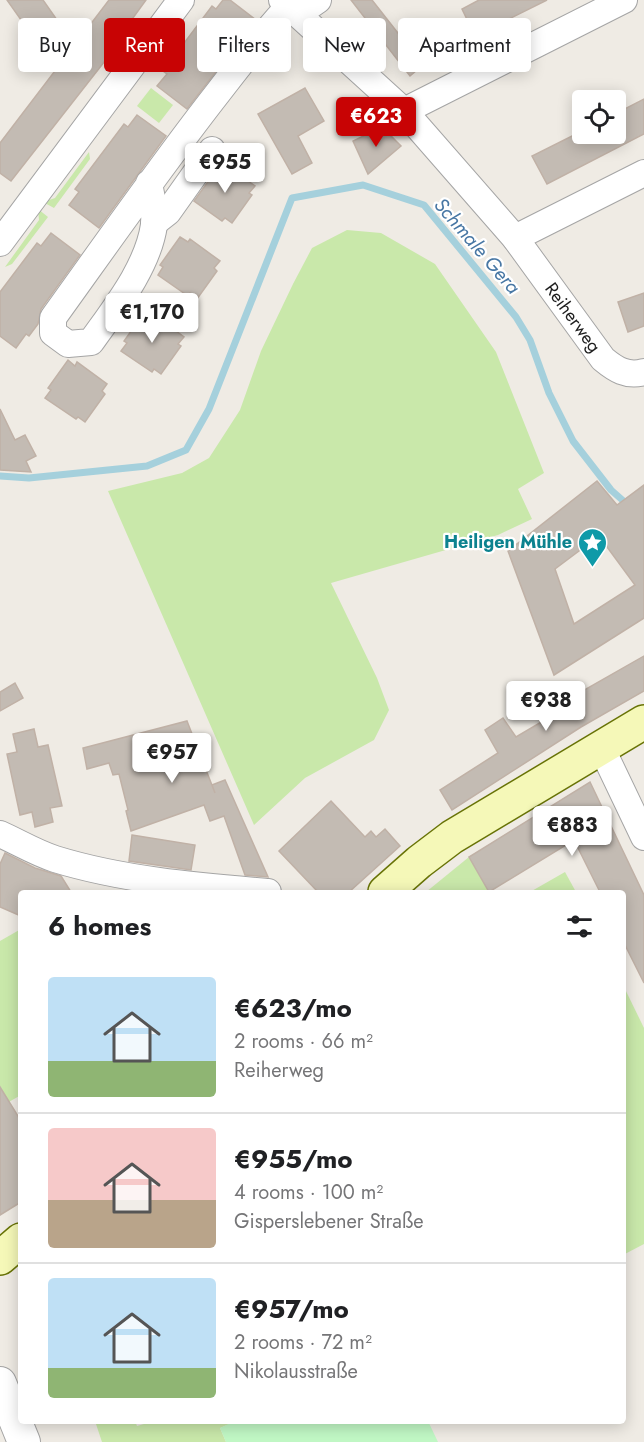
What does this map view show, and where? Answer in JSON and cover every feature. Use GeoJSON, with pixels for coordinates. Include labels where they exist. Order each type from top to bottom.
{"type":"FeatureCollection","features":[{"type":"Feature","properties":{"kind":"main road"},"geometry":{"type":"LineString","coordinates":[[387,890],[452,837],[644,722]]}},
{"type":"Feature","properties":{"kind":"main road"},"geometry":{"type":"LineString","coordinates":[[0,1258],[18,1243]]}},
{"type":"Feature","properties":{"kind":"street"},"geometry":{"type":"LineString","coordinates":[[0,243],[181,0]]}},
{"type":"Feature","properties":{"kind":"street"},"geometry":{"type":"LineString","coordinates":[[404,111],[624,0]]}},
{"type":"Feature","properties":{"kind":"street"},"geometry":{"type":"LineString","coordinates":[[149,183],[154,224],[146,252],[129,287],[91,342],[68,344],[53,333],[53,318],[149,183],[268,28],[297,5]]}},
{"type":"Feature","properties":{"kind":"street","name":"Reiherweg"},"geometry":{"type":"LineString","coordinates":[[297,5],[404,111],[515,238],[603,359],[618,371],[638,374],[644,372]]}},
{"type":"Feature","properties":{"kind":"street"},"geometry":{"type":"LineString","coordinates":[[154,224],[168,212],[212,150]]}},
{"type":"Feature","properties":{"kind":"street"},"geometry":{"type":"LineString","coordinates":[[515,238],[644,173]]}},
{"type":"Feature","properties":{"kind":"street"},"geometry":{"type":"LineString","coordinates":[[602,749],[644,837]]}},
{"type":"Feature","properties":{"kind":"street"},"geometry":{"type":"LineString","coordinates":[[0,834],[54,858],[117,874],[197,889],[221,890]]}},
{"type":"Feature","properties":{"kind":"street"},"geometry":{"type":"LineString","coordinates":[[0,1383],[24,1442]]}},
{"type":"Feature","properties":{"kind":"green space"},"geometry":{"type":"Polygon","coordinates":[[[151,88],[173,105],[159,123],[137,106],[151,88]]]}},
{"type":"Feature","properties":{"kind":"green space"},"geometry":{"type":"Polygon","coordinates":[[[89,152],[90,159],[54,208],[43,202],[55,198],[89,152]]]}},
{"type":"Feature","properties":{"kind":"green space"},"geometry":{"type":"Polygon","coordinates":[[[38,209],[48,217],[12,264],[5,267],[39,220],[38,209]]]}},
{"type":"Feature","properties":{"kind":"green space"},"geometry":{"type":"Polygon","coordinates":[[[347,230],[381,233],[435,264],[496,352],[544,473],[518,489],[532,519],[498,535],[331,583],[377,678],[389,710],[374,740],[305,778],[254,825],[108,491],[182,473],[209,458],[240,410],[261,351],[312,248],[347,230]]]}},
{"type":"Feature","properties":{"kind":"green space"},"geometry":{"type":"Polygon","coordinates":[[[469,857],[488,890],[428,890],[469,857]]]}},
{"type":"Feature","properties":{"kind":"green space"},"geometry":{"type":"Polygon","coordinates":[[[565,872],[575,890],[534,890],[565,872]]]}},
{"type":"Feature","properties":{"kind":"green space"},"geometry":{"type":"Polygon","coordinates":[[[18,931],[18,1097],[0,1107],[0,941],[18,931]]]}},
{"type":"Feature","properties":{"kind":"green space"},"geometry":{"type":"Polygon","coordinates":[[[626,991],[644,1028],[644,1244],[626,1253],[626,991]]]}},
{"type":"Feature","properties":{"kind":"green space"},"geometry":{"type":"Polygon","coordinates":[[[96,1424],[136,1424],[137,1426],[144,1424],[230,1424],[220,1428],[226,1442],[102,1442],[96,1424]]]}},
{"type":"Feature","properties":{"kind":"green space"},"geometry":{"type":"Polygon","coordinates":[[[228,1424],[429,1424],[438,1442],[226,1442],[220,1428],[228,1424]]]}},
{"type":"Feature","properties":{"kind":"building"},"geometry":{"type":"Polygon","coordinates":[[[7,0],[43,0],[56,18],[20,18],[7,0]]]}},
{"type":"Feature","properties":{"kind":"building"},"geometry":{"type":"Polygon","coordinates":[[[109,0],[146,0],[133,18],[104,18],[104,62],[11,181],[0,173],[0,143],[54,72],[92,72],[92,22],[109,0]]]}},
{"type":"Feature","properties":{"kind":"building"},"geometry":{"type":"Polygon","coordinates":[[[223,0],[230,0],[253,18],[203,18],[212,6],[216,9],[223,0]]]}},
{"type":"Feature","properties":{"kind":"building"},"geometry":{"type":"Polygon","coordinates":[[[351,0],[372,0],[398,33],[398,61],[386,45],[386,18],[365,18],[351,0]]]}},
{"type":"Feature","properties":{"kind":"building"},"geometry":{"type":"Polygon","coordinates":[[[479,0],[547,0],[511,18],[466,18],[462,9],[479,0]]]}},
{"type":"Feature","properties":{"kind":"building"},"geometry":{"type":"Polygon","coordinates":[[[197,26],[197,72],[216,72],[187,109],[157,86],[167,74],[164,72],[185,72],[185,42],[197,26]]]}},
{"type":"Feature","properties":{"kind":"building"},"geometry":{"type":"Polygon","coordinates":[[[305,88],[324,121],[298,136],[312,163],[292,174],[258,114],[305,88]]]}},
{"type":"Feature","properties":{"kind":"building"},"geometry":{"type":"Polygon","coordinates":[[[644,99],[644,134],[626,143],[626,108],[644,99]]]}},
{"type":"Feature","properties":{"kind":"building"},"geometry":{"type":"Polygon","coordinates":[[[137,115],[166,136],[99,228],[69,205],[79,192],[75,189],[124,124],[128,127],[137,115]]]}},
{"type":"Feature","properties":{"kind":"building"},"geometry":{"type":"Polygon","coordinates":[[[382,127],[401,146],[368,174],[353,141],[382,127]]]}},
{"type":"Feature","properties":{"kind":"building"},"geometry":{"type":"Polygon","coordinates":[[[572,136],[572,144],[625,144],[547,184],[532,156],[572,136]]]}},
{"type":"Feature","properties":{"kind":"building"},"geometry":{"type":"Polygon","coordinates":[[[224,164],[255,186],[249,193],[252,195],[232,223],[225,218],[222,221],[194,201],[220,165],[222,167],[224,164]]]}},
{"type":"Feature","properties":{"kind":"building"},"geometry":{"type":"Polygon","coordinates":[[[51,233],[80,255],[41,309],[38,324],[29,336],[26,334],[16,348],[0,336],[0,292],[37,243],[41,246],[51,233]]]}},
{"type":"Feature","properties":{"kind":"building"},"geometry":{"type":"Polygon","coordinates":[[[180,237],[188,242],[190,239],[220,261],[214,268],[217,271],[197,299],[190,293],[188,296],[158,275],[163,267],[160,265],[180,237]]]}},
{"type":"Feature","properties":{"kind":"building"},"geometry":{"type":"Polygon","coordinates":[[[644,293],[644,326],[628,332],[618,302],[644,293]]]}},
{"type":"Feature","properties":{"kind":"building"},"geometry":{"type":"Polygon","coordinates":[[[144,313],[151,318],[154,315],[184,337],[178,344],[181,346],[161,374],[154,369],[152,372],[121,351],[127,343],[124,341],[144,313]]]}},
{"type":"Feature","properties":{"kind":"building"},"geometry":{"type":"Polygon","coordinates":[[[68,360],[75,366],[77,362],[107,384],[102,391],[105,394],[85,422],[78,417],[76,419],[45,398],[51,390],[48,388],[68,360]]]}},
{"type":"Feature","properties":{"kind":"building"},"geometry":{"type":"Polygon","coordinates":[[[0,409],[15,440],[25,435],[36,456],[26,461],[31,472],[0,470],[0,409]]]}},
{"type":"Feature","properties":{"kind":"building"},"geometry":{"type":"Polygon","coordinates":[[[597,481],[617,505],[644,485],[644,618],[554,675],[508,551],[597,481]],[[599,536],[555,569],[574,624],[635,585],[599,536]]]}},
{"type":"Feature","properties":{"kind":"building"},"geometry":{"type":"Polygon","coordinates":[[[644,656],[644,691],[581,727],[452,810],[440,790],[498,753],[485,730],[503,718],[516,737],[555,714],[551,709],[644,656]]]}},
{"type":"Feature","properties":{"kind":"building"},"geometry":{"type":"Polygon","coordinates":[[[15,683],[23,698],[0,711],[0,692],[15,683]]]}},
{"type":"Feature","properties":{"kind":"building"},"geometry":{"type":"Polygon","coordinates":[[[187,721],[215,793],[212,785],[225,780],[268,877],[245,875],[224,816],[210,821],[204,805],[131,831],[119,774],[113,775],[109,763],[87,769],[83,748],[187,721]]]}},
{"type":"Feature","properties":{"kind":"building"},"geometry":{"type":"Polygon","coordinates":[[[34,729],[38,747],[48,745],[62,806],[50,808],[53,822],[35,827],[32,812],[20,815],[7,754],[17,752],[13,734],[34,729]]]}},
{"type":"Feature","properties":{"kind":"building"},"geometry":{"type":"Polygon","coordinates":[[[590,782],[644,895],[644,983],[626,947],[626,890],[599,890],[574,840],[492,890],[488,890],[469,857],[590,782]]]}},
{"type":"Feature","properties":{"kind":"building"},"geometry":{"type":"Polygon","coordinates":[[[331,801],[365,837],[371,831],[376,837],[385,829],[400,846],[351,890],[316,890],[279,851],[331,801]]]}},
{"type":"Feature","properties":{"kind":"building"},"geometry":{"type":"Polygon","coordinates":[[[132,835],[195,845],[191,870],[129,861],[132,835]]]}},
{"type":"Feature","properties":{"kind":"building"},"geometry":{"type":"Polygon","coordinates":[[[5,853],[35,868],[61,876],[70,890],[18,890],[18,915],[0,907],[0,864],[5,853]]]}},
{"type":"Feature","properties":{"kind":"building"},"geometry":{"type":"Polygon","coordinates":[[[0,1087],[18,1116],[18,1204],[0,1215],[0,1087]]]}},
{"type":"Feature","properties":{"kind":"waterway","name":"Schmale Gera"},"geometry":{"type":"LineString","coordinates":[[0,476],[29,478],[147,466],[186,450],[209,409],[292,198],[363,185],[424,205],[516,317],[530,340],[549,393],[573,441],[611,490],[628,505]]}},
{"type":"Feature","properties":{"kind":"place","name":"Heiligen Mühle"},"geometry":{"type":"Point","coordinates":[593,568]}}]}
